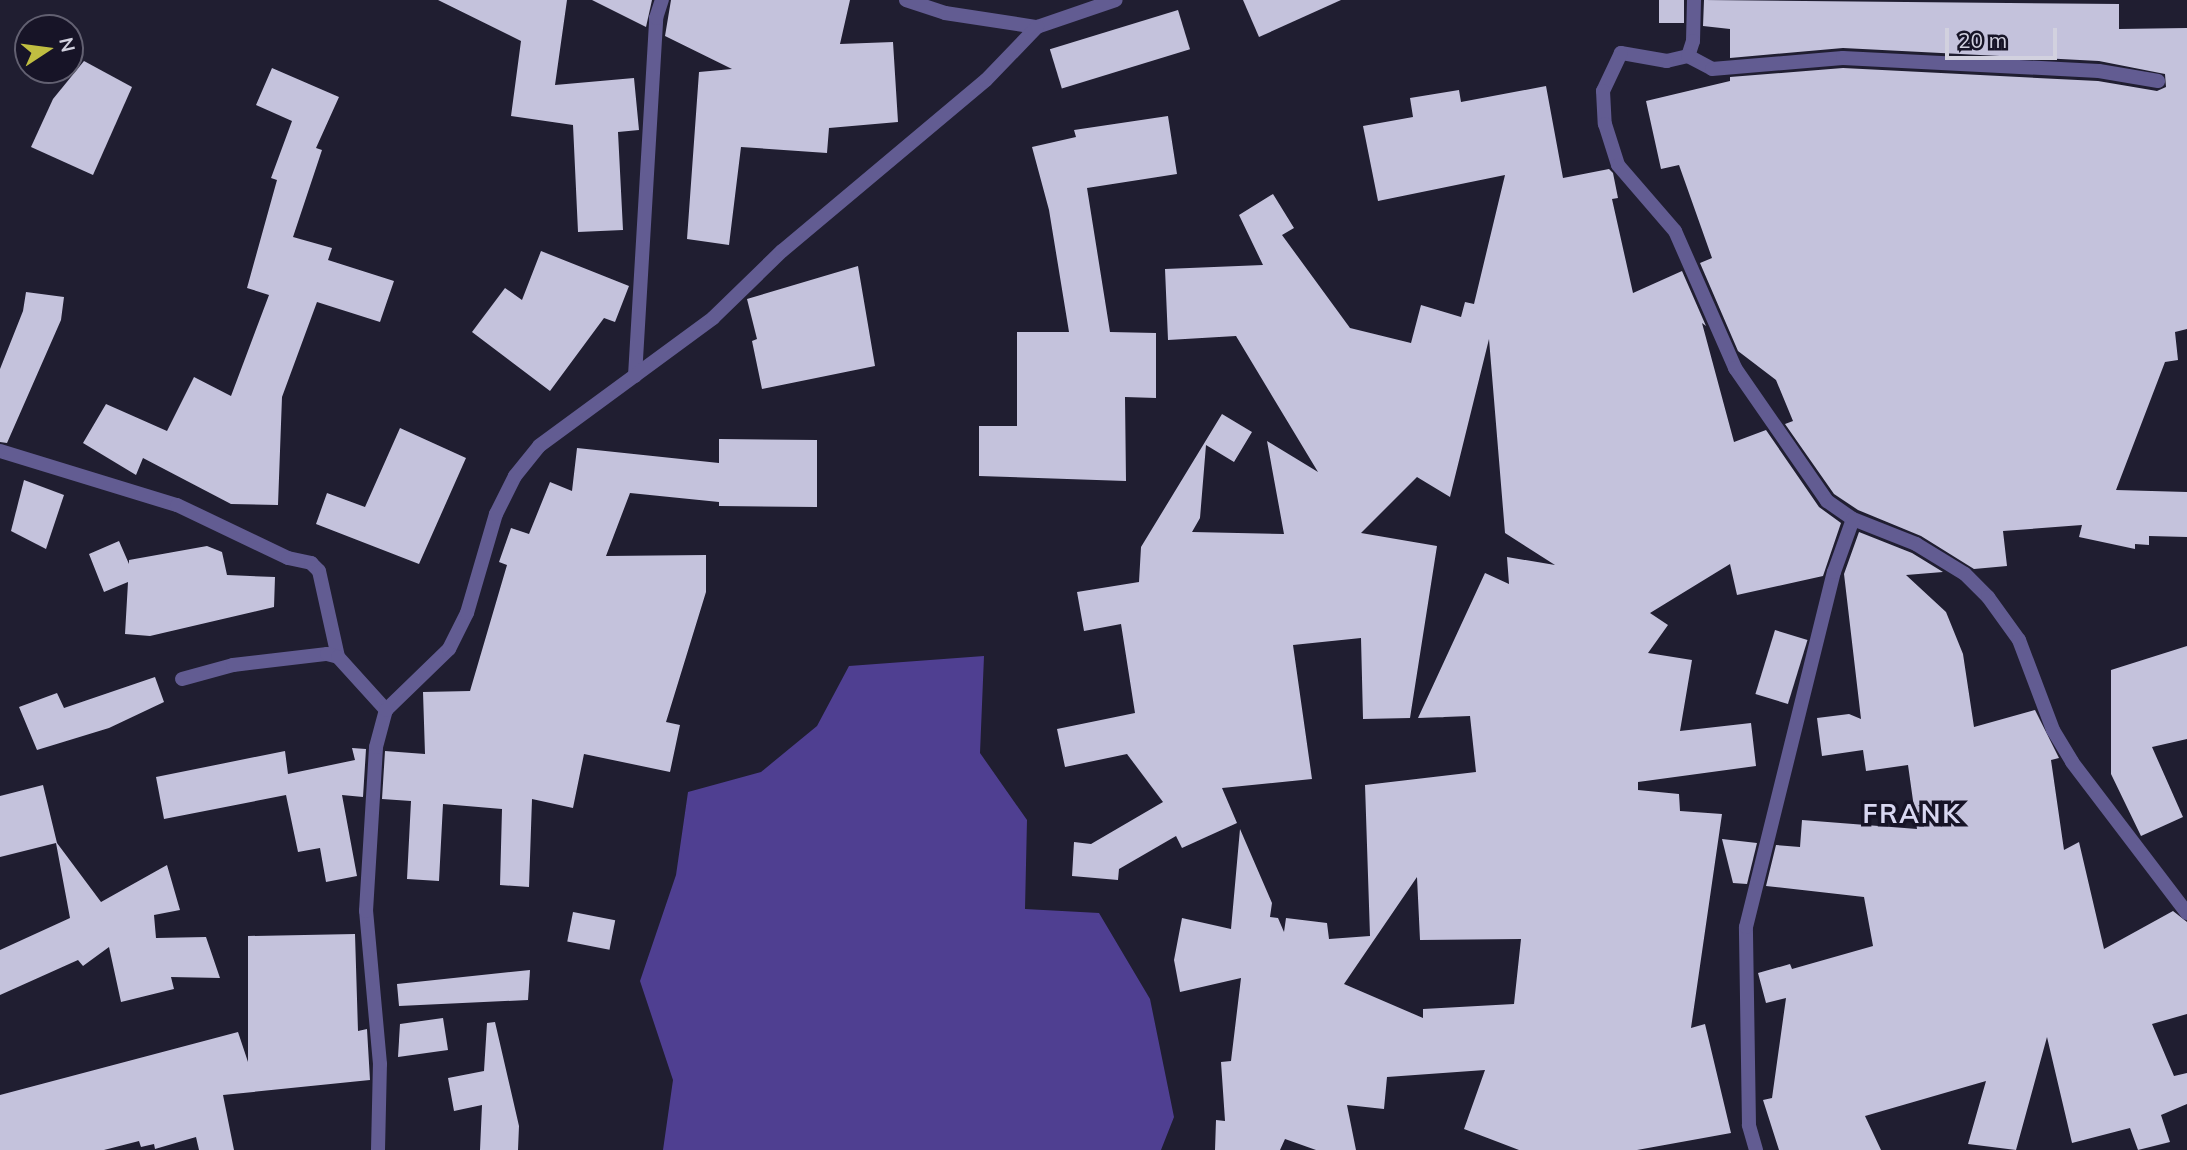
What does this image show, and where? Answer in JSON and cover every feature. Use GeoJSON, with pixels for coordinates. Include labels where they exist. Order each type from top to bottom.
{"type":"FeatureCollection","features":[{"type":"Feature","properties":{"kind":"street"},"geometry":{"type":"LineString","coordinates":[[635,376],[656,18],[662,0]]}},
{"type":"Feature","properties":{"kind":"street"},"geometry":{"type":"LineString","coordinates":[[906,0],[945,13],[1037,27]]}},
{"type":"Feature","properties":{"kind":"street"},"geometry":{"type":"LineString","coordinates":[[378,1150],[380,1064],[366,911],[376,747],[386,710],[449,649],[467,613],[496,514],[515,476],[539,446],[713,318],[782,251],[986,80],[1037,27],[1116,0]]}},
{"type":"Feature","properties":{"kind":"street"},"geometry":{"type":"LineString","coordinates":[[1688,56],[1693,41],[1694,0]]}},
{"type":"Feature","properties":{"kind":"street"},"geometry":{"type":"LineString","coordinates":[[2158,81],[2099,71],[1843,58],[1712,69],[1688,56],[1667,61],[1622,53],[1603,92],[1605,124],[1618,164],[1675,230],[1735,368],[1827,501],[1853,519],[1916,544],[1965,574],[1987,597],[2019,640],[2041,688],[2053,730],[2072,762],[2187,913]]}},
{"type":"Feature","properties":{"kind":"street"},"geometry":{"type":"LineString","coordinates":[[0,451],[177,505],[288,558],[311,563],[319,571],[338,657],[386,710]]}},
{"type":"Feature","properties":{"kind":"street"},"geometry":{"type":"LineString","coordinates":[[1756,1150],[1749,1125],[1746,927],[1834,572],[1853,519]]}},
{"type":"Feature","properties":{"kind":"street"},"geometry":{"type":"LineString","coordinates":[[182,679],[233,665],[338,657]]}},
{"type":"Feature","properties":{"kind":"shaded area"},"geometry":{"type":"Polygon","coordinates":[[[984,656],[980,753],[1027,820],[1025,909],[1099,913],[1150,999],[1174,1117],[1161,1150],[663,1150],[673,1080],[640,981],[676,875],[688,792],[761,772],[817,726],[849,666],[984,656]]]}},
{"type":"Feature","properties":{"kind":"building"},"geometry":{"type":"Polygon","coordinates":[[[438,0],[567,0],[555,85],[634,78],[639,130],[618,132],[623,230],[578,232],[573,125],[511,116],[521,41],[438,0]]]}},
{"type":"Feature","properties":{"kind":"building"},"geometry":{"type":"Polygon","coordinates":[[[592,0],[652,0],[646,27],[592,0]]]}},
{"type":"Feature","properties":{"kind":"building"},"geometry":{"type":"Polygon","coordinates":[[[671,0],[850,0],[840,44],[893,42],[898,122],[829,128],[827,153],[741,147],[729,245],[687,239],[699,72],[732,69],[665,36],[671,0]]]}},
{"type":"Feature","properties":{"kind":"building"},"geometry":{"type":"Polygon","coordinates":[[[1243,0],[1341,0],[1259,37],[1243,0]]]}},
{"type":"Feature","properties":{"kind":"building"},"geometry":{"type":"Polygon","coordinates":[[[1659,0],[1684,0],[1684,23],[1659,23],[1659,0]]]}},
{"type":"Feature","properties":{"kind":"building"},"geometry":{"type":"Polygon","coordinates":[[[1704,0],[2119,4],[2119,29],[2187,28],[2187,329],[2175,332],[2178,360],[2165,362],[2116,490],[2187,492],[2187,537],[2149,536],[2149,545],[2135,544],[2135,549],[2079,537],[2082,525],[2003,531],[2007,566],[1974,569],[1921,536],[1858,510],[1834,494],[1785,424],[1793,421],[1776,380],[1738,351],[1700,263],[1712,258],[1679,165],[1661,169],[1646,101],[1730,81],[1730,77],[1843,68],[2098,81],[2157,91],[2166,87],[2165,74],[2099,61],[1843,48],[1730,58],[1730,29],[1703,26],[1704,0]]]}},
{"type":"Feature","properties":{"kind":"building"},"geometry":{"type":"Polygon","coordinates":[[[1178,10],[1190,49],[1062,88],[1050,49],[1178,10]]]}},
{"type":"Feature","properties":{"kind":"building"},"geometry":{"type":"Polygon","coordinates":[[[84,61],[132,87],[93,175],[31,147],[53,99],[65,84],[84,84],[84,61]]]}},
{"type":"Feature","properties":{"kind":"building"},"geometry":{"type":"Polygon","coordinates":[[[272,68],[339,97],[316,148],[322,150],[293,237],[332,248],[328,260],[394,281],[380,322],[317,302],[282,397],[278,505],[231,504],[143,458],[136,475],[83,443],[106,404],[167,431],[194,377],[231,396],[269,295],[247,288],[277,180],[271,178],[292,121],[256,105],[272,68]]]}},
{"type":"Feature","properties":{"kind":"building"},"geometry":{"type":"Polygon","coordinates":[[[1546,86],[1563,178],[1609,169],[1613,173],[1618,198],[1612,199],[1633,293],[1682,271],[1706,326],[1702,323],[1734,442],[1766,430],[1819,507],[1841,523],[1823,576],[1737,595],[1730,564],[1650,613],[1668,625],[1648,653],[1692,660],[1680,731],[1751,723],[1756,766],[1638,782],[1638,790],[1679,794],[1680,811],[1722,814],[1691,1028],[1705,1024],[1731,1133],[1637,1150],[1519,1150],[1464,1129],[1485,1070],[1387,1077],[1384,1109],[1347,1105],[1356,1150],[1316,1150],[1285,1139],[1280,1150],[1215,1150],[1216,1120],[1225,1121],[1221,1062],[1231,1061],[1241,978],[1180,992],[1174,960],[1182,918],[1231,929],[1240,829],[1272,903],[1270,917],[1278,918],[1284,932],[1286,918],[1327,923],[1329,939],[1370,936],[1365,785],[1476,772],[1470,716],[1418,718],[1485,573],[1509,584],[1507,557],[1555,565],[1505,533],[1489,339],[1450,497],[1417,477],[1361,533],[1437,546],[1410,718],[1363,719],[1361,638],[1293,645],[1312,779],[1222,788],[1237,823],[1182,848],[1176,836],[1119,869],[1118,880],[1072,876],[1074,842],[1091,844],[1163,802],[1127,754],[1065,767],[1057,729],[1135,713],[1121,624],[1084,631],[1077,592],[1139,582],[1141,547],[1222,414],[1252,432],[1234,462],[1206,445],[1200,518],[1192,532],[1284,534],[1267,441],[1318,472],[1236,336],[1168,340],[1165,269],[1263,265],[1239,215],[1273,194],[1294,228],[1282,235],[1350,328],[1411,343],[1421,305],[1461,317],[1465,302],[1474,304],[1505,175],[1378,201],[1363,126],[1413,117],[1410,98],[1459,90],[1461,102],[1546,86]],[[1417,877],[1344,984],[1423,1018],[1423,1009],[1514,1004],[1521,939],[1420,940],[1417,877]]]}},
{"type":"Feature","properties":{"kind":"building"},"geometry":{"type":"Polygon","coordinates":[[[1168,116],[1177,174],[1087,188],[1110,332],[1156,333],[1156,398],[1125,397],[1126,481],[979,476],[979,426],[1017,426],[1017,332],[1069,332],[1049,210],[1032,147],[1076,137],[1074,130],[1168,116]]]}},
{"type":"Feature","properties":{"kind":"building"},"geometry":{"type":"Polygon","coordinates":[[[541,251],[629,286],[615,322],[604,318],[550,391],[472,332],[505,288],[522,300],[541,251]]]}},
{"type":"Feature","properties":{"kind":"building"},"geometry":{"type":"Polygon","coordinates":[[[858,266],[875,366],[762,389],[752,341],[757,339],[747,299],[858,266]]]}},
{"type":"Feature","properties":{"kind":"building"},"geometry":{"type":"Polygon","coordinates":[[[26,292],[64,297],[61,320],[7,443],[0,442],[0,369],[23,311],[26,292]]]}},
{"type":"Feature","properties":{"kind":"building"},"geometry":{"type":"Polygon","coordinates":[[[400,428],[466,458],[419,564],[316,524],[327,493],[365,507],[400,428]]]}},
{"type":"Feature","properties":{"kind":"building"},"geometry":{"type":"Polygon","coordinates":[[[719,439],[817,440],[817,507],[719,506],[719,502],[630,493],[606,556],[706,555],[706,592],[666,722],[680,725],[670,772],[584,754],[573,808],[532,799],[529,887],[500,885],[502,809],[443,804],[439,881],[407,879],[411,801],[382,799],[385,751],[425,754],[423,692],[470,691],[507,565],[499,562],[511,528],[529,534],[550,482],[572,491],[577,448],[719,463],[719,439]]]}},
{"type":"Feature","properties":{"kind":"building"},"geometry":{"type":"Polygon","coordinates":[[[24,480],[64,495],[46,549],[11,531],[24,480]]]}},
{"type":"Feature","properties":{"kind":"building"},"geometry":{"type":"Polygon","coordinates":[[[1859,532],[1912,553],[1943,572],[1906,575],[1946,612],[1963,654],[1974,727],[2035,710],[2059,758],[2051,760],[2064,850],[2079,842],[2104,949],[2173,911],[2187,922],[2187,1014],[2152,1024],[2174,1076],[2187,1073],[2187,1104],[2161,1115],[2170,1142],[2138,1150],[2130,1128],[2072,1143],[2047,1037],[2016,1150],[1968,1144],[1986,1081],[1865,1116],[1881,1150],[1779,1150],[1763,1100],[1772,1098],[1786,998],[1766,1003],[1758,973],[1790,964],[1792,969],[1873,946],[1864,897],[1766,886],[1776,845],[1800,847],[1802,820],[1917,829],[1908,765],[1866,771],[1863,750],[1822,756],[1817,718],[1849,714],[1861,719],[1844,574],[1859,532]]]}},
{"type":"Feature","properties":{"kind":"building"},"geometry":{"type":"Polygon","coordinates":[[[119,541],[129,564],[129,560],[207,546],[222,552],[227,575],[275,577],[274,607],[150,636],[125,634],[128,582],[104,592],[89,554],[119,541]]]}},
{"type":"Feature","properties":{"kind":"building"},"geometry":{"type":"Polygon","coordinates":[[[1775,630],[1808,640],[1788,704],[1755,694],[1775,630]]]}},
{"type":"Feature","properties":{"kind":"building"},"geometry":{"type":"Polygon","coordinates":[[[2187,646],[2187,739],[2152,747],[2183,817],[2141,836],[2111,774],[2111,670],[2187,646]]]}},
{"type":"Feature","properties":{"kind":"building"},"geometry":{"type":"Polygon","coordinates":[[[155,677],[164,702],[109,728],[37,750],[19,707],[57,693],[64,708],[155,677]]]}},
{"type":"Feature","properties":{"kind":"building"},"geometry":{"type":"Polygon","coordinates":[[[352,748],[366,749],[363,797],[342,795],[357,876],[326,882],[320,848],[298,852],[286,795],[164,819],[156,777],[285,751],[288,774],[355,760],[352,748]]]}},
{"type":"Feature","properties":{"kind":"building"},"geometry":{"type":"Polygon","coordinates":[[[43,785],[57,843],[101,902],[167,865],[180,910],[154,915],[156,938],[206,937],[220,978],[171,977],[174,989],[121,1002],[109,947],[83,966],[78,960],[0,995],[0,950],[70,918],[56,843],[0,857],[0,796],[43,785]]]}},
{"type":"Feature","properties":{"kind":"building"},"geometry":{"type":"Polygon","coordinates":[[[1722,839],[1757,843],[1747,884],[1733,883],[1722,839]]]}},
{"type":"Feature","properties":{"kind":"building"},"geometry":{"type":"Polygon","coordinates":[[[573,912],[615,920],[609,950],[567,941],[573,912]]]}},
{"type":"Feature","properties":{"kind":"building"},"geometry":{"type":"Polygon","coordinates":[[[355,934],[358,1031],[367,1029],[370,1080],[223,1095],[234,1150],[199,1150],[196,1137],[155,1149],[154,1144],[141,1147],[139,1141],[104,1150],[0,1150],[0,1095],[238,1032],[248,1062],[248,936],[355,934]]]}},
{"type":"Feature","properties":{"kind":"building"},"geometry":{"type":"Polygon","coordinates":[[[530,970],[528,1000],[399,1006],[397,984],[530,970]]]}},
{"type":"Feature","properties":{"kind":"building"},"geometry":{"type":"Polygon","coordinates":[[[443,1018],[448,1050],[398,1057],[400,1024],[443,1018]]]}},
{"type":"Feature","properties":{"kind":"building"},"geometry":{"type":"Polygon","coordinates":[[[495,1022],[519,1126],[518,1150],[480,1150],[482,1105],[454,1111],[448,1078],[484,1071],[487,1023],[495,1022]]]}},
{"type":"Feature","properties":{"kind":"district","name":"FRANK"},"geometry":{"type":"Point","coordinates":[1912,814]}}]}
